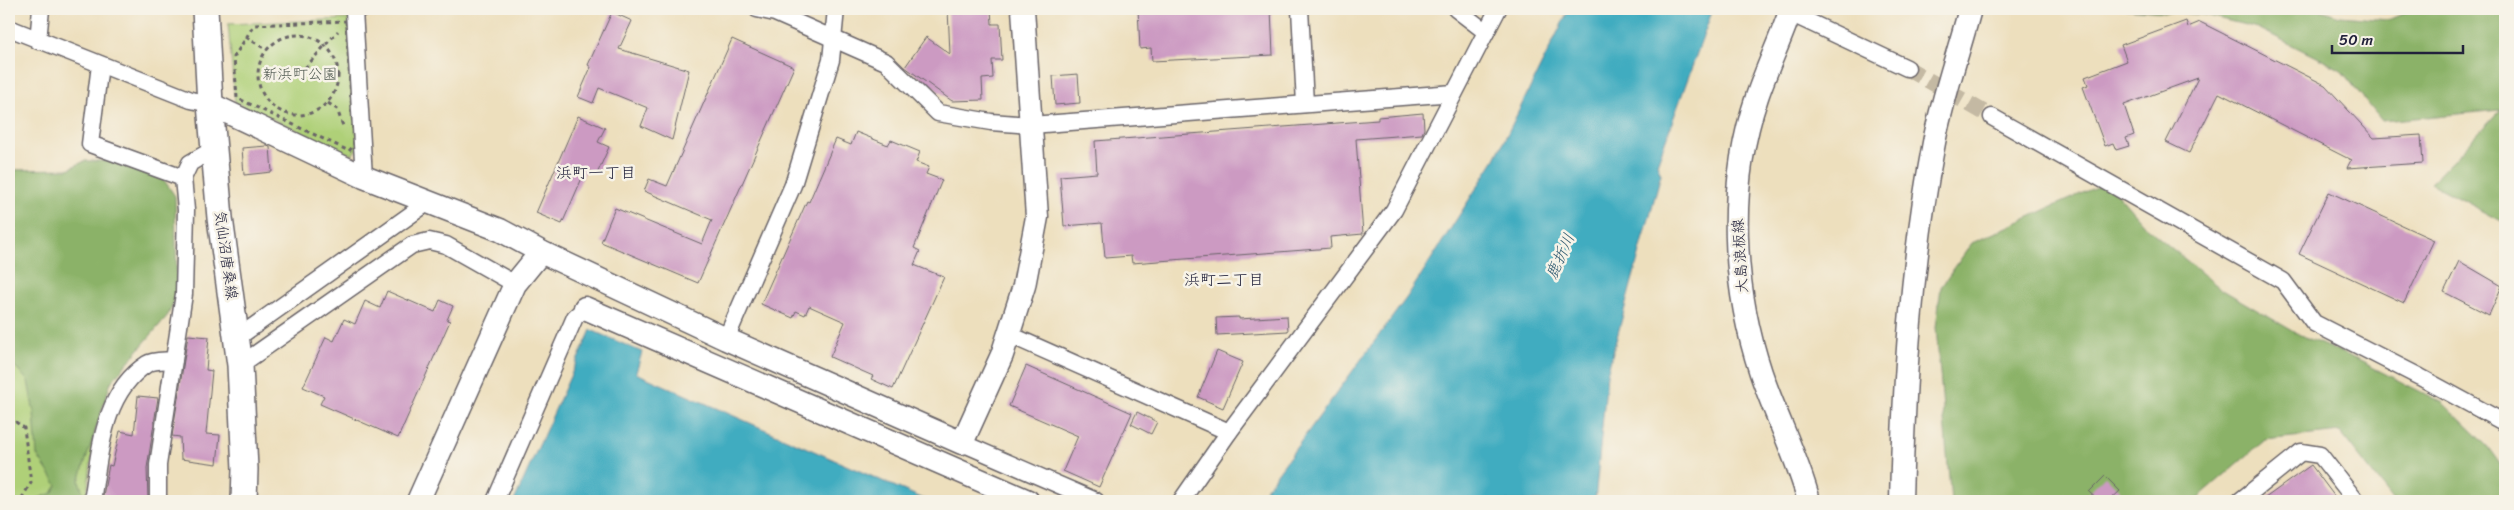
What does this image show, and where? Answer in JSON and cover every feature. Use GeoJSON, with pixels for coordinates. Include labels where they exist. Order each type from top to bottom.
{"type":"FeatureCollection","features":[{"type":"Feature","properties":{"kind":"main road","name":"気仙沼唐桑線"},"geometry":{"type":"LineString","coordinates":[[206,9],[210,104],[220,218],[240,365],[245,469],[244,501]]}},
{"type":"Feature","properties":{"kind":"street"},"geometry":{"type":"LineString","coordinates":[[38,41],[41,9]]}},
{"type":"Feature","properties":{"kind":"street"},"geometry":{"type":"LineString","coordinates":[[360,9],[354,11],[364,177]]}},
{"type":"Feature","properties":{"kind":"street"},"geometry":{"type":"LineString","coordinates":[[757,9],[775,12],[886,62],[938,113],[991,122],[1031,125],[1454,93]]}},
{"type":"Feature","properties":{"kind":"street"},"geometry":{"type":"LineString","coordinates":[[726,339],[792,185],[831,60],[836,9]]}},
{"type":"Feature","properties":{"kind":"street"},"geometry":{"type":"LineString","coordinates":[[962,443],[1002,355],[1024,286],[1037,217],[1023,9]]}},
{"type":"Feature","properties":{"kind":"street"},"geometry":{"type":"LineString","coordinates":[[1300,9],[1305,104]]}},
{"type":"Feature","properties":{"kind":"street"},"geometry":{"type":"LineString","coordinates":[[1456,9],[1486,32]]}},
{"type":"Feature","properties":{"kind":"street"},"geometry":{"type":"LineString","coordinates":[[1181,501],[1229,432],[1394,210],[1498,9]]}},
{"type":"Feature","properties":{"kind":"street"},"geometry":{"type":"LineString","coordinates":[[1901,501],[1904,386],[1914,267],[1933,146],[1970,9]]}},
{"type":"Feature","properties":{"kind":"street"},"geometry":{"type":"LineString","coordinates":[[1791,11],[1907,68]]}},
{"type":"Feature","properties":{"kind":"street","name":"大島浪板線"},"geometry":{"type":"LineString","coordinates":[[1791,11],[1757,98],[1744,154],[1737,209],[1738,268],[1746,319],[1761,374],[1801,472],[1809,501]]}},
{"type":"Feature","properties":{"kind":"street"},"geometry":{"type":"LineString","coordinates":[[9,28],[100,66],[191,100],[210,104],[364,177],[500,230],[540,252],[726,339],[1096,501]]}},
{"type":"Feature","properties":{"kind":"street"},"geometry":{"type":"LineString","coordinates":[[100,66],[90,144],[183,178]]}},
{"type":"Feature","properties":{"kind":"street"},"geometry":{"type":"LineString","coordinates":[[1992,117],[2283,281],[2314,323],[2505,423]]}},
{"type":"Feature","properties":{"kind":"street"},"geometry":{"type":"LineString","coordinates":[[158,501],[158,465],[184,294],[186,210],[183,178],[190,163],[214,149]]}},
{"type":"Feature","properties":{"kind":"street"},"geometry":{"type":"LineString","coordinates":[[237,338],[428,203]]}},
{"type":"Feature","properties":{"kind":"street"},"geometry":{"type":"LineString","coordinates":[[240,365],[412,245],[429,241],[446,245],[515,284]]}},
{"type":"Feature","properties":{"kind":"street"},"geometry":{"type":"LineString","coordinates":[[418,501],[515,284],[540,252]]}},
{"type":"Feature","properties":{"kind":"street"},"geometry":{"type":"LineString","coordinates":[[495,501],[575,317],[585,308],[1028,501]]}},
{"type":"Feature","properties":{"kind":"street"},"geometry":{"type":"LineString","coordinates":[[1008,334],[1229,432]]}},
{"type":"Feature","properties":{"kind":"street"},"geometry":{"type":"LineString","coordinates":[[92,501],[105,427],[117,396],[148,363],[174,360]]}},
{"type":"Feature","properties":{"kind":"street"},"geometry":{"type":"LineString","coordinates":[[2240,501],[2302,452],[2320,455],[2356,501]]}},
{"type":"Feature","properties":{"kind":"path"},"geometry":{"type":"LineString","coordinates":[[346,21],[354,145],[349,150],[237,98],[234,57],[254,25],[346,21]]}},
{"type":"Feature","properties":{"kind":"path"},"geometry":{"type":"LineString","coordinates":[[305,68],[346,21]]}},
{"type":"Feature","properties":{"kind":"path"},"geometry":{"type":"LineString","coordinates":[[294,35],[308,36],[325,46],[337,64],[338,78],[335,91],[328,103],[306,115],[293,115],[280,111],[270,104],[262,94],[258,82],[258,69],[267,50],[281,39],[294,35]]}},
{"type":"Feature","properties":{"kind":"path"},"geometry":{"type":"LineString","coordinates":[[246,37],[267,50]]}},
{"type":"Feature","properties":{"kind":"path"},"geometry":{"type":"LineString","coordinates":[[328,103],[337,109],[344,127]]}},
{"type":"Feature","properties":{"kind":"path"},"geometry":{"type":"LineString","coordinates":[[9,416],[24,428],[31,483],[20,501]]}},
{"type":"Feature","properties":{"kind":"green space"},"geometry":{"type":"Polygon","coordinates":[[[2126,9],[2318,9],[2340,16],[2388,20],[2414,9],[2505,9],[2505,223],[2431,183],[2501,110],[2382,121],[2340,69],[2258,28],[2204,15],[2126,9]]]}},
{"type":"Feature","properties":{"kind":"green space","name":"新浜町公園"},"geometry":{"type":"Polygon","coordinates":[[[350,19],[358,147],[352,155],[235,102],[228,24],[350,19]]]}},
{"type":"Feature","properties":{"kind":"green space"},"geometry":{"type":"Polygon","coordinates":[[[85,161],[108,161],[164,180],[175,196],[177,295],[168,315],[111,382],[79,481],[85,498],[83,501],[31,501],[52,493],[57,485],[37,455],[34,413],[28,381],[14,365],[9,365],[9,170],[68,169],[85,161]]]}},
{"type":"Feature","properties":{"kind":"green space"},"geometry":{"type":"Polygon","coordinates":[[[2107,182],[2145,226],[2221,289],[2298,334],[2360,361],[2443,403],[2487,446],[2505,471],[2505,501],[2394,501],[2340,432],[2265,440],[2194,501],[1951,501],[1936,327],[1941,287],[1972,243],[2107,182]]]}},
{"type":"Feature","properties":{"kind":"green space"},"geometry":{"type":"Polygon","coordinates":[[[9,278],[99,403],[86,501],[9,501],[9,278]]]}},
{"type":"Feature","properties":{"kind":"water","name":"鹿折川"},"geometry":{"type":"Polygon","coordinates":[[[1569,9],[1713,9],[1657,164],[1661,174],[1607,374],[1595,501],[1257,501],[1407,297],[1495,159],[1569,9]]]}},
{"type":"Feature","properties":{"kind":"water"},"geometry":{"type":"Polygon","coordinates":[[[591,330],[642,352],[636,373],[928,501],[514,501],[591,330]]]}},
{"type":"Feature","properties":{"kind":"building"},"geometry":{"type":"Polygon","coordinates":[[[948,9],[991,9],[992,24],[1000,24],[1002,60],[992,60],[993,78],[982,79],[983,100],[952,101],[905,67],[926,37],[950,54],[948,9]]]}},
{"type":"Feature","properties":{"kind":"building"},"geometry":{"type":"Polygon","coordinates":[[[1138,9],[1271,9],[1273,55],[1152,61],[1151,48],[1140,49],[1138,9]]]}},
{"type":"Feature","properties":{"kind":"building"},"geometry":{"type":"Polygon","coordinates":[[[612,12],[632,21],[619,49],[689,70],[672,140],[641,126],[648,108],[599,88],[593,103],[578,97],[591,67],[588,65],[612,12]]]}},
{"type":"Feature","properties":{"kind":"building"},"geometry":{"type":"Polygon","coordinates":[[[2186,21],[2188,27],[2200,22],[2325,85],[2374,138],[2421,135],[2423,163],[2347,168],[2351,160],[2219,93],[2189,153],[2166,142],[2198,78],[2124,105],[2134,135],[2126,138],[2129,146],[2116,150],[2113,143],[2105,146],[2083,87],[2088,85],[2085,77],[2127,61],[2121,45],[2186,21]]]}},
{"type":"Feature","properties":{"kind":"building"},"geometry":{"type":"Polygon","coordinates":[[[732,39],[794,67],[698,283],[601,242],[615,208],[702,244],[712,220],[644,191],[649,179],[667,186],[732,39]]]}},
{"type":"Feature","properties":{"kind":"building"},"geometry":{"type":"Polygon","coordinates":[[[1078,74],[1080,103],[1055,105],[1053,76],[1078,74]]]}},
{"type":"Feature","properties":{"kind":"building"},"geometry":{"type":"Polygon","coordinates":[[[1423,113],[1424,129],[1422,134],[1356,139],[1363,234],[1330,237],[1331,248],[1132,263],[1131,256],[1105,258],[1102,223],[1064,226],[1060,176],[1097,173],[1095,141],[1378,120],[1378,117],[1423,113]]]}},
{"type":"Feature","properties":{"kind":"building"},"geometry":{"type":"Polygon","coordinates":[[[578,116],[605,128],[598,142],[609,147],[597,174],[586,169],[562,224],[536,213],[578,116]]]}},
{"type":"Feature","properties":{"kind":"building"},"geometry":{"type":"Polygon","coordinates":[[[856,132],[888,145],[891,140],[920,152],[916,162],[929,167],[926,174],[942,180],[914,248],[920,251],[914,265],[944,277],[893,389],[871,379],[873,376],[830,357],[845,322],[809,306],[805,315],[796,311],[793,318],[761,304],[836,139],[851,145],[856,132]]]}},
{"type":"Feature","properties":{"kind":"building"},"geometry":{"type":"Polygon","coordinates":[[[270,147],[272,172],[244,175],[242,148],[270,147]]]}},
{"type":"Feature","properties":{"kind":"building"},"geometry":{"type":"Polygon","coordinates":[[[2329,192],[2434,240],[2404,303],[2299,254],[2329,192]]]}},
{"type":"Feature","properties":{"kind":"building"},"geometry":{"type":"Polygon","coordinates":[[[2459,261],[2502,286],[2489,315],[2444,292],[2459,261]]]}},
{"type":"Feature","properties":{"kind":"building"},"geometry":{"type":"Polygon","coordinates":[[[387,291],[435,312],[440,300],[453,306],[447,320],[450,321],[398,438],[320,404],[324,396],[303,387],[326,337],[334,341],[344,319],[355,324],[365,301],[380,308],[387,291]]]}},
{"type":"Feature","properties":{"kind":"building"},"geometry":{"type":"Polygon","coordinates":[[[1287,316],[1288,331],[1217,335],[1216,318],[1239,317],[1239,319],[1287,316]]]}},
{"type":"Feature","properties":{"kind":"building"},"geometry":{"type":"Polygon","coordinates":[[[188,335],[209,337],[206,370],[212,371],[206,434],[220,435],[217,464],[181,459],[180,437],[172,436],[188,335]]]}},
{"type":"Feature","properties":{"kind":"building"},"geometry":{"type":"Polygon","coordinates":[[[1217,351],[1243,362],[1223,408],[1198,397],[1217,351]]]}},
{"type":"Feature","properties":{"kind":"building"},"geometry":{"type":"Polygon","coordinates":[[[1026,366],[1132,413],[1099,487],[1063,471],[1078,436],[1009,406],[1026,366]]]}},
{"type":"Feature","properties":{"kind":"building"},"geometry":{"type":"Polygon","coordinates":[[[138,396],[158,398],[147,468],[148,501],[102,501],[109,465],[112,466],[120,431],[134,434],[138,396]]]}},
{"type":"Feature","properties":{"kind":"building"},"geometry":{"type":"Polygon","coordinates":[[[1137,412],[1157,422],[1151,434],[1131,424],[1137,412]]]}},
{"type":"Feature","properties":{"kind":"building"},"geometry":{"type":"Polygon","coordinates":[[[2311,465],[2338,501],[2261,501],[2311,465]]]}},
{"type":"Feature","properties":{"kind":"building"},"geometry":{"type":"Polygon","coordinates":[[[2105,476],[2120,491],[2109,501],[2099,501],[2089,492],[2105,476]]]}},
{"type":"Feature","properties":{"kind":"tunnel"},"geometry":{"type":"LineString","coordinates":[[1907,68],[1992,117]]}},
{"type":"Feature","properties":{"kind":"district","name":"浜町一丁目"},"geometry":{"type":"Point","coordinates":[596,172]}},
{"type":"Feature","properties":{"kind":"district","name":"浜町二丁目"},"geometry":{"type":"Point","coordinates":[1224,279]}}]}
